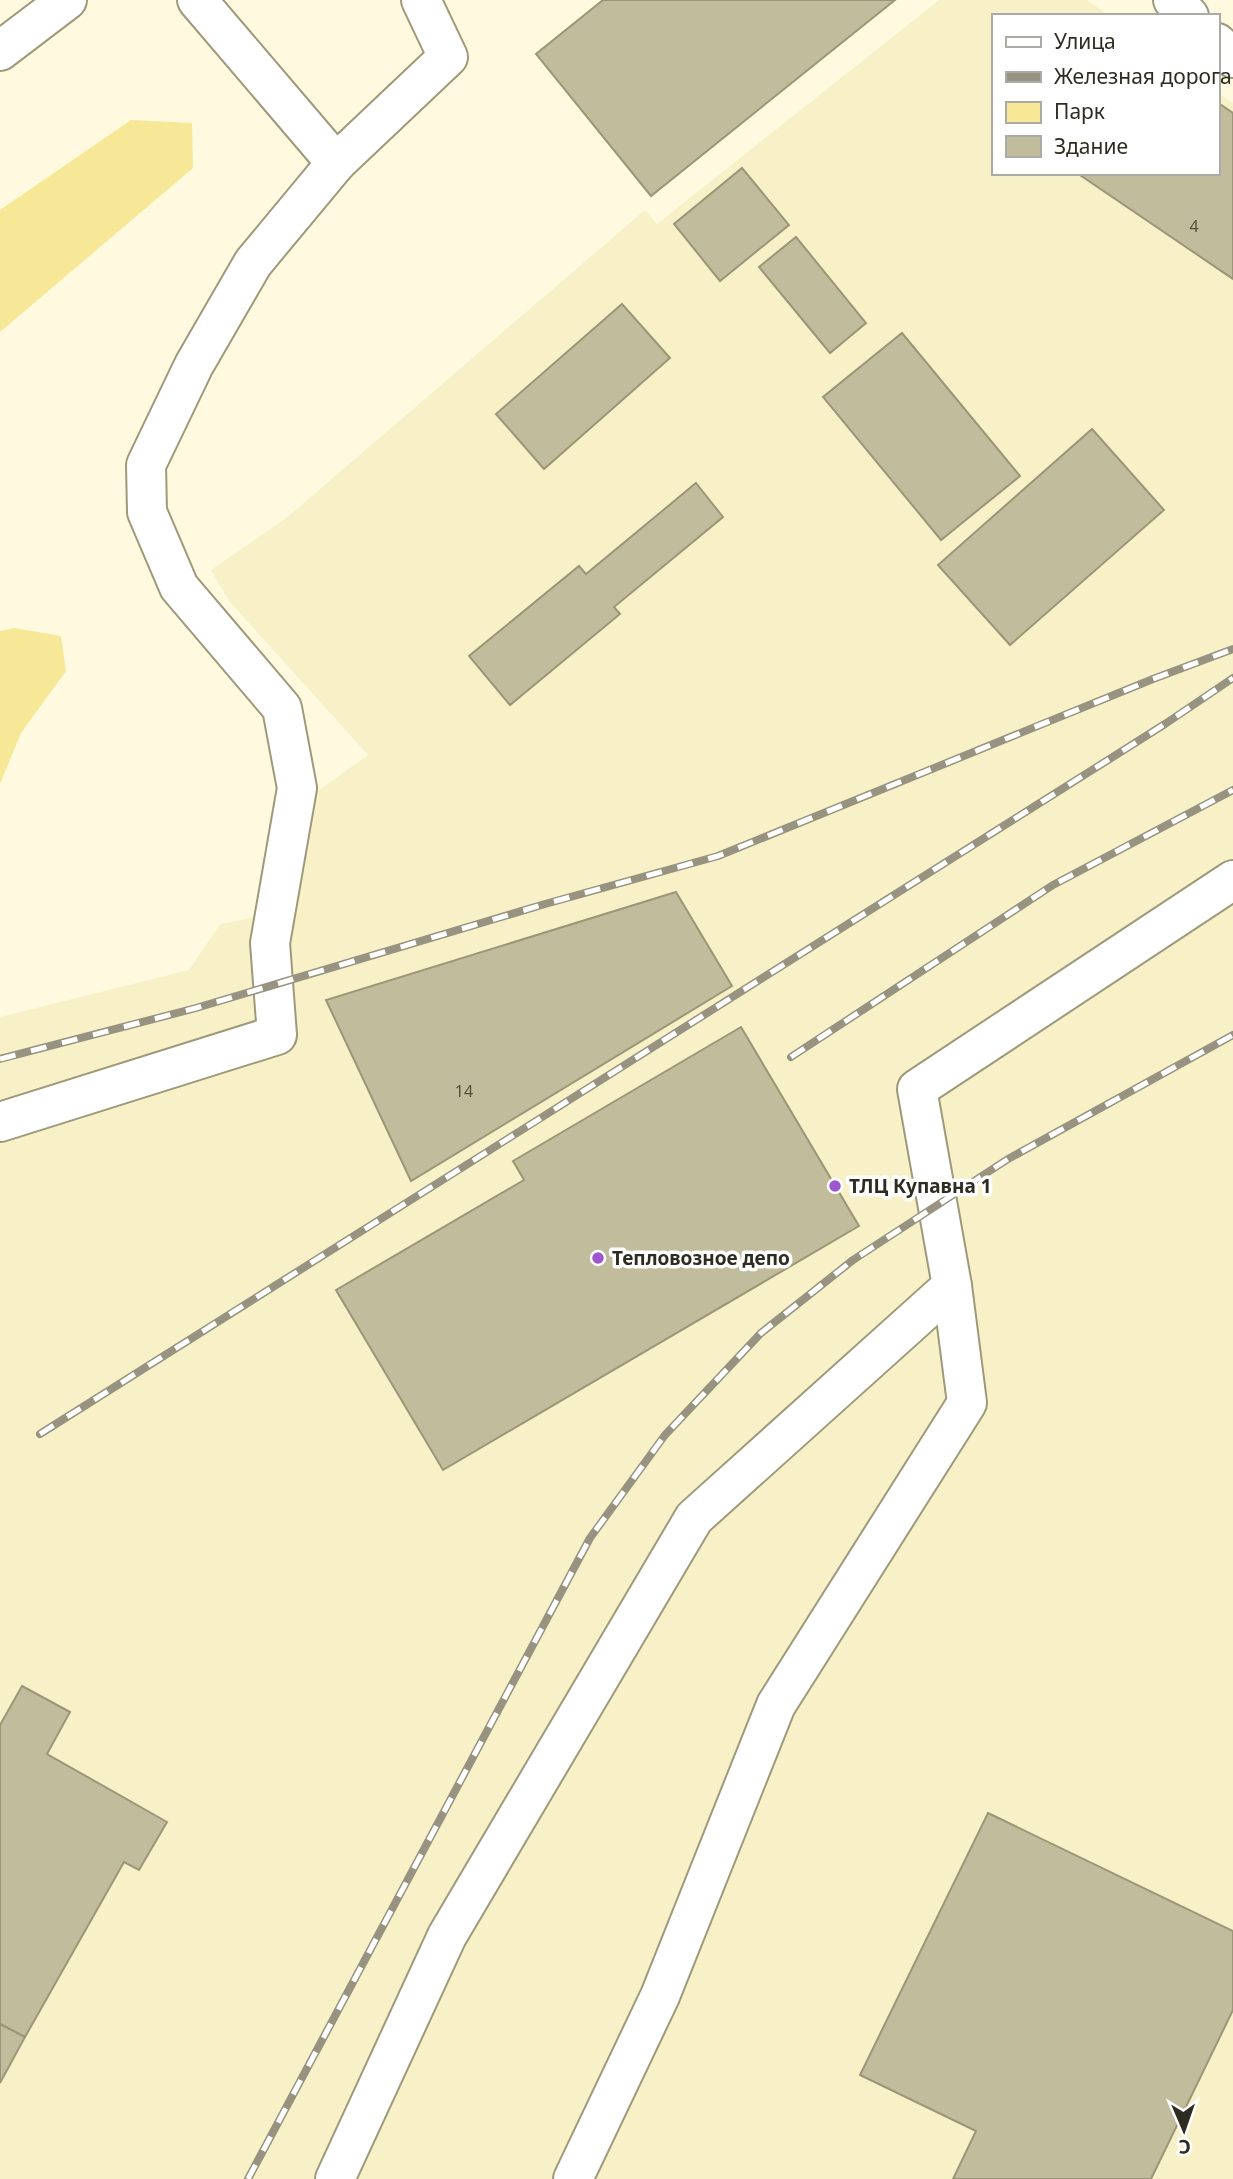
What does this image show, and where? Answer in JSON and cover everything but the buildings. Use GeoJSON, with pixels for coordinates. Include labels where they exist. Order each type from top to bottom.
{"type":"FeatureCollection","features":[{"type":"Feature","properties":{"kind":"street"},"geometry":{"type":"LineString","coordinates":[[0,51],[67,0]]}},
{"type":"Feature","properties":{"kind":"street"},"geometry":{"type":"LineString","coordinates":[[197,0],[336,163]]}},
{"type":"Feature","properties":{"kind":"street"},"geometry":{"type":"LineString","coordinates":[[0,1122],[277,1035],[270,943],[297,788],[282,708],[179,587],[147,512],[146,465],[194,365],[253,263],[336,163],[447,57],[421,0]]}},
{"type":"Feature","properties":{"kind":"street"},"geometry":{"type":"LineString","coordinates":[[1172,0],[1187,14]]}},
{"type":"Feature","properties":{"kind":"street"},"geometry":{"type":"LineString","coordinates":[[1219,45],[1233,58]]}},
{"type":"Feature","properties":{"kind":"street"},"geometry":{"type":"LineString","coordinates":[[573,2179],[660,1996],[776,1705],[967,1403],[952,1286],[916,1089],[1233,880]]}},
{"type":"Feature","properties":{"kind":"street"},"geometry":{"type":"LineString","coordinates":[[335,2179],[447,1936],[694,1518],[952,1286]]}},
{"type":"Feature","properties":{"kind":"shaded area"},"geometry":{"type":"Polygon","coordinates":[[[939,0],[1087,0],[1107,14],[992,14],[992,175],[1219,175],[1219,93],[1233,103],[1233,2179],[0,2179],[0,1017],[189,970],[220,924],[287,911],[315,793],[368,755],[229,601],[211,570],[285,519],[645,210],[657,224],[939,0]]]}},
{"type":"Feature","properties":{"kind":"green space"},"geometry":{"type":"Polygon","coordinates":[[[131,120],[192,123],[193,168],[0,332],[0,210],[131,120]]]}},
{"type":"Feature","properties":{"kind":"green space"},"geometry":{"type":"Polygon","coordinates":[[[14,628],[61,636],[66,671],[21,733],[0,784],[0,631],[14,628]]]}},
{"type":"Feature","properties":{"kind":"railway"},"geometry":{"type":"LineString","coordinates":[[0,1059],[196,1008],[545,904],[718,856],[1233,649]]}},
{"type":"Feature","properties":{"kind":"railway"},"geometry":{"type":"LineString","coordinates":[[40,1434],[1165,724],[1233,678]]}},
{"type":"Feature","properties":{"kind":"railway"},"geometry":{"type":"LineString","coordinates":[[791,1057],[1053,885],[1233,790]]}},
{"type":"Feature","properties":{"kind":"railway"},"geometry":{"type":"LineString","coordinates":[[248,2179],[590,1538],[665,1435],[761,1333],[853,1260],[1008,1159],[1233,1035]]}},
{"type":"Feature","properties":{"kind":"place","name":"ТЛЦ Купавна 1"},"geometry":{"type":"Point","coordinates":[835,1186]}},
{"type":"Feature","properties":{"kind":"place","name":"Тепловозное депо"},"geometry":{"type":"Point","coordinates":[598,1258]}}]}
